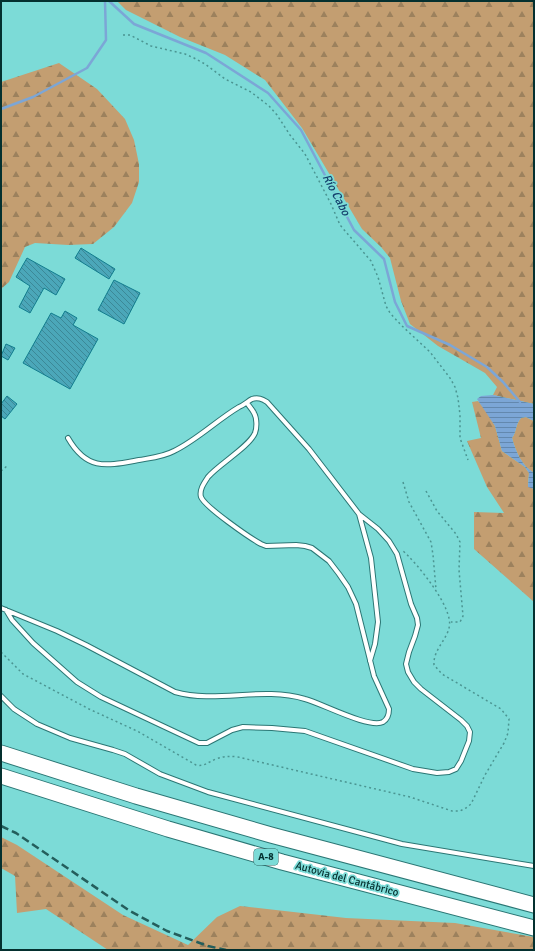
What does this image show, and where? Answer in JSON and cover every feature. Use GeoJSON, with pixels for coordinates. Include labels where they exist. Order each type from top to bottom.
{"type":"FeatureCollection","features":[{"type":"Feature","properties":{"kind":"highway","name":"Autovía del Cantábrico"},"geometry":{"type":"LineString","coordinates":[[1,753],[271,836],[534,905]]}},
{"type":"Feature","properties":{"kind":"highway","name":"Autovía del Cantábrico"},"geometry":{"type":"LineString","coordinates":[[1,776],[168,829],[282,862],[534,928]]}},
{"type":"Feature","properties":{"kind":"lane"},"geometry":{"type":"LineString","coordinates":[[3,609],[33,643],[77,682],[100,697],[199,743],[207,743],[232,730],[243,727],[305,731],[413,769],[438,774],[456,769],[469,741],[470,732],[468,726],[421,689],[414,682],[408,672],[406,664],[418,625],[397,554],[389,541],[378,529],[359,514],[310,449],[261,398],[253,398],[173,452],[144,460],[112,465],[89,461],[76,450],[68,438]]}},
{"type":"Feature","properties":{"kind":"lane"},"geometry":{"type":"LineString","coordinates":[[3,609],[79,641],[125,664],[175,692],[193,696],[251,693],[287,694],[307,699],[348,716],[377,723],[383,722],[387,719],[389,709],[379,688],[370,661],[356,604],[348,587],[329,561],[318,551],[305,546],[266,546],[261,544],[214,510],[204,502],[201,497],[202,486],[212,472],[248,442],[254,435],[256,428],[254,413],[247,403]]}},
{"type":"Feature","properties":{"kind":"lane"},"geometry":{"type":"LineString","coordinates":[[359,514],[371,558],[378,622],[375,644],[370,661]]}},
{"type":"Feature","properties":{"kind":"lane"},"geometry":{"type":"LineString","coordinates":[[1,696],[14,709],[37,724],[70,738],[125,754],[160,774],[208,792],[402,844],[534,866]]}},
{"type":"Feature","properties":{"kind":"path"},"geometry":{"type":"LineString","coordinates":[[123,35],[130,35],[152,46],[185,54],[194,58],[205,64],[225,79],[251,92],[269,106],[277,115],[305,154],[328,197],[340,225],[371,261],[378,277],[386,306],[390,313],[430,352],[455,387],[460,415],[460,438],[468,460]]}},
{"type":"Feature","properties":{"kind":"path"},"geometry":{"type":"LineString","coordinates":[[1,471],[7,466]]}},
{"type":"Feature","properties":{"kind":"path"},"geometry":{"type":"LineString","coordinates":[[403,482],[410,502],[431,542],[436,591]]}},
{"type":"Feature","properties":{"kind":"path"},"geometry":{"type":"LineString","coordinates":[[426,491],[437,511],[456,534],[460,542],[463,616],[460,622],[450,622]]}},
{"type":"Feature","properties":{"kind":"path"},"geometry":{"type":"LineString","coordinates":[[1,652],[23,674],[89,709],[137,731],[196,765],[200,766],[207,764],[215,759],[227,756],[238,757],[374,788],[410,797],[452,811],[460,811],[471,804],[485,775],[504,743],[508,733],[509,719],[501,709],[442,674],[434,665],[435,654],[448,632],[450,622],[449,614],[429,580],[406,554],[389,541]]}},
{"type":"Feature","properties":{"kind":"green space"},"geometry":{"type":"Polygon","coordinates":[[[117,1],[534,1],[534,404],[493,395],[497,387],[485,373],[438,346],[410,324],[401,301],[390,258],[362,229],[302,128],[265,80],[225,55],[180,37],[126,10],[117,1]]]}},
{"type":"Feature","properties":{"kind":"green space"},"geometry":{"type":"Polygon","coordinates":[[[59,63],[97,89],[125,119],[134,140],[139,164],[139,182],[132,203],[114,227],[93,244],[68,245],[35,243],[25,247],[9,282],[1,289],[1,82],[59,63]]]}},
{"type":"Feature","properties":{"kind":"green space"},"geometry":{"type":"Polygon","coordinates":[[[478,401],[485,409],[495,426],[502,451],[525,467],[529,473],[528,486],[534,489],[534,602],[474,549],[474,512],[504,513],[487,487],[467,441],[481,438],[472,402],[478,401]]]}},
{"type":"Feature","properties":{"kind":"green space"},"geometry":{"type":"Polygon","coordinates":[[[526,417],[534,421],[534,473],[522,462],[512,438],[521,418],[526,417]]]}},
{"type":"Feature","properties":{"kind":"green space"},"geometry":{"type":"Polygon","coordinates":[[[1,837],[17,845],[123,915],[188,945],[217,917],[240,906],[346,918],[455,923],[534,937],[534,950],[108,950],[46,909],[17,913],[15,876],[1,868],[1,837]]]}},
{"type":"Feature","properties":{"kind":"water"},"geometry":{"type":"Polygon","coordinates":[[[493,395],[534,404],[534,421],[526,417],[521,418],[512,438],[522,462],[534,473],[534,489],[528,487],[529,473],[525,467],[502,451],[495,426],[477,399],[481,396],[493,395]]]}},
{"type":"Feature","properties":{"kind":"building"},"geometry":{"type":"Polygon","coordinates":[[[81,248],[115,269],[109,279],[75,258],[81,248]]]}},
{"type":"Feature","properties":{"kind":"building"},"geometry":{"type":"Polygon","coordinates":[[[27,258],[65,279],[56,295],[44,288],[30,313],[19,307],[30,286],[16,277],[27,258]]]}},
{"type":"Feature","properties":{"kind":"building"},"geometry":{"type":"Polygon","coordinates":[[[114,280],[140,293],[124,324],[98,310],[114,280]]]}},
{"type":"Feature","properties":{"kind":"building"},"geometry":{"type":"Polygon","coordinates":[[[65,311],[77,318],[73,325],[98,339],[70,389],[23,363],[51,313],[61,318],[65,311]]]}},
{"type":"Feature","properties":{"kind":"building"},"geometry":{"type":"Polygon","coordinates":[[[6,344],[15,348],[8,360],[1,356],[6,344]]]}},
{"type":"Feature","properties":{"kind":"building"},"geometry":{"type":"Polygon","coordinates":[[[7,396],[17,404],[5,419],[1,416],[1,404],[7,396]]]}},
{"type":"Feature","properties":{"kind":"waterway"},"geometry":{"type":"LineString","coordinates":[[1,109],[33,97],[87,68],[106,40],[105,1]]}},
{"type":"Feature","properties":{"kind":"waterway","name":"Río Cabo"},"geometry":{"type":"LineString","coordinates":[[109,1],[134,24],[206,53],[268,93],[301,130],[354,230],[384,259],[395,302],[407,326],[450,345],[487,367],[503,382],[520,402]]}},
{"type":"Feature","properties":{"kind":"railway"},"geometry":{"type":"LineString","coordinates":[[1,826],[16,833],[130,911],[167,931],[208,946],[226,950]]}}]}
